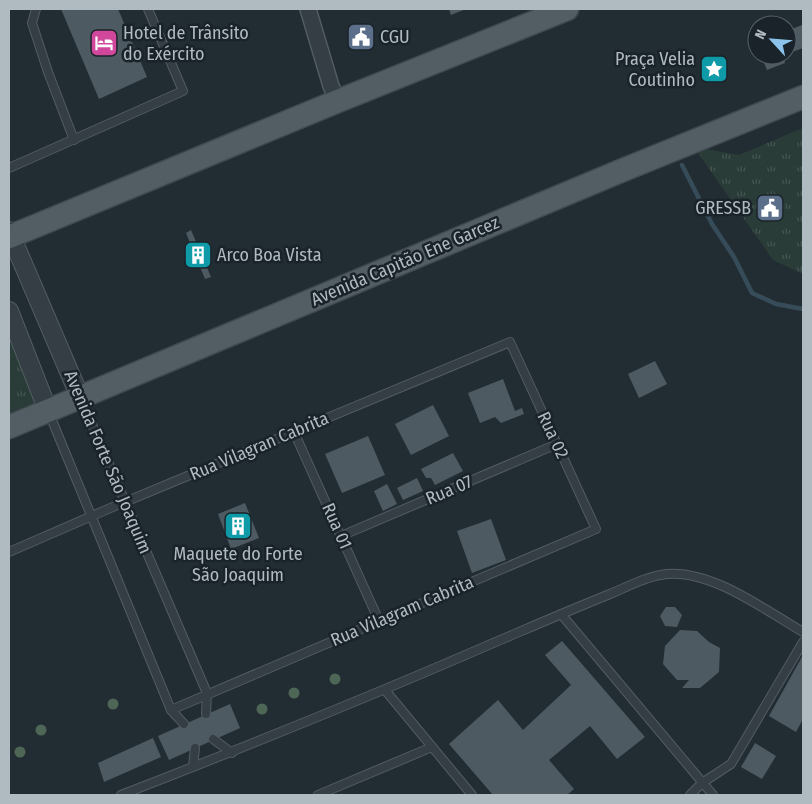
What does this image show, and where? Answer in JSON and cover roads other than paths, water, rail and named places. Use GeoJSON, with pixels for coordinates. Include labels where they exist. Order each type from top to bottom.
{"type":"FeatureCollection","features":[{"type":"Feature","properties":{"kind":"main road"},"geometry":{"type":"LineString","coordinates":[[10,235],[567,9]]}},
{"type":"Feature","properties":{"kind":"main road","name":"Avenida Capitão Ene Garcez"},"geometry":{"type":"LineString","coordinates":[[9,427],[623,170],[803,97]]}},
{"type":"Feature","properties":{"kind":"street"},"geometry":{"type":"LineString","coordinates":[[308,9],[338,101]]}},
{"type":"Feature","properties":{"kind":"street","name":"Avenida Forte São Joaquim"},"geometry":{"type":"LineString","coordinates":[[10,235],[80,397]]}},
{"type":"Feature","properties":{"kind":"street","name":"Avenida Forte São Joaquim"},"geometry":{"type":"LineString","coordinates":[[9,311],[48,411]]}},
{"type":"Feature","properties":{"kind":"lane"},"geometry":{"type":"LineString","coordinates":[[36,9],[32,23],[74,140]]}},
{"type":"Feature","properties":{"kind":"lane"},"geometry":{"type":"LineString","coordinates":[[9,168],[183,91],[148,9]]}},
{"type":"Feature","properties":{"kind":"lane","name":"Rua Vilagran Cabrita"},"geometry":{"type":"LineString","coordinates":[[9,552],[510,342]]}},
{"type":"Feature","properties":{"kind":"lane","name":"Rua 02"},"geometry":{"type":"LineString","coordinates":[[510,342],[596,529]]}},
{"type":"Feature","properties":{"kind":"lane","name":"Avenida Forte São Joaquim"},"geometry":{"type":"LineString","coordinates":[[80,397],[207,693],[206,714]]}},
{"type":"Feature","properties":{"kind":"lane","name":"Avenida Forte São Joaquim"},"geometry":{"type":"LineString","coordinates":[[48,411],[171,710],[184,724]]}},
{"type":"Feature","properties":{"kind":"lane","name":"Rua 01"},"geometry":{"type":"LineString","coordinates":[[294,432],[379,620]]}},
{"type":"Feature","properties":{"kind":"lane","name":"Rua 07"},"geometry":{"type":"LineString","coordinates":[[341,536],[556,444]]}},
{"type":"Feature","properties":{"kind":"lane","name":"Rua Vilagram Cabrita"},"geometry":{"type":"LineString","coordinates":[[207,693],[596,529]]}},
{"type":"Feature","properties":{"kind":"lane"},"geometry":{"type":"LineString","coordinates":[[121,795],[232,753],[385,690],[561,614],[647,579],[666,574],[680,574],[699,578],[723,586],[803,632]]}},
{"type":"Feature","properties":{"kind":"lane"},"geometry":{"type":"LineString","coordinates":[[561,614],[713,795]]}},
{"type":"Feature","properties":{"kind":"lane"},"geometry":{"type":"LineString","coordinates":[[690,795],[702,783],[731,764],[803,642]]}},
{"type":"Feature","properties":{"kind":"lane"},"geometry":{"type":"LineString","coordinates":[[385,690],[472,795]]}},
{"type":"Feature","properties":{"kind":"lane"},"geometry":{"type":"LineString","coordinates":[[171,710],[207,693]]}},
{"type":"Feature","properties":{"kind":"lane"},"geometry":{"type":"LineString","coordinates":[[213,739],[232,753]]}},
{"type":"Feature","properties":{"kind":"lane"},"geometry":{"type":"LineString","coordinates":[[318,795],[432,747]]}},
{"type":"Feature","properties":{"kind":"lane"},"geometry":{"type":"LineString","coordinates":[[193,767],[195,748]]}},
{"type":"Feature","properties":{"kind":"waterway"},"geometry":{"type":"LineString","coordinates":[[682,165],[712,224],[734,257],[752,293],[776,304],[803,309]]}},
{"type":"Feature","properties":{"kind":"place","name":"CGU"},"geometry":{"type":"Point","coordinates":[361,37]}},
{"type":"Feature","properties":{"kind":"place","name":"Hotel de Trânsito do Exército"},"geometry":{"type":"Point","coordinates":[104,43]}},
{"type":"Feature","properties":{"kind":"place","name":"Praça Velia Coutinho"},"geometry":{"type":"Point","coordinates":[714,69]}},
{"type":"Feature","properties":{"kind":"place","name":"GRESSB"},"geometry":{"type":"Point","coordinates":[770,208]}},
{"type":"Feature","properties":{"kind":"place","name":"Arco Boa Vista"},"geometry":{"type":"Point","coordinates":[198,255]}},
{"type":"Feature","properties":{"kind":"place","name":"Maquete do Forte São Joaquim"},"geometry":{"type":"Point","coordinates":[238,526]}}]}
